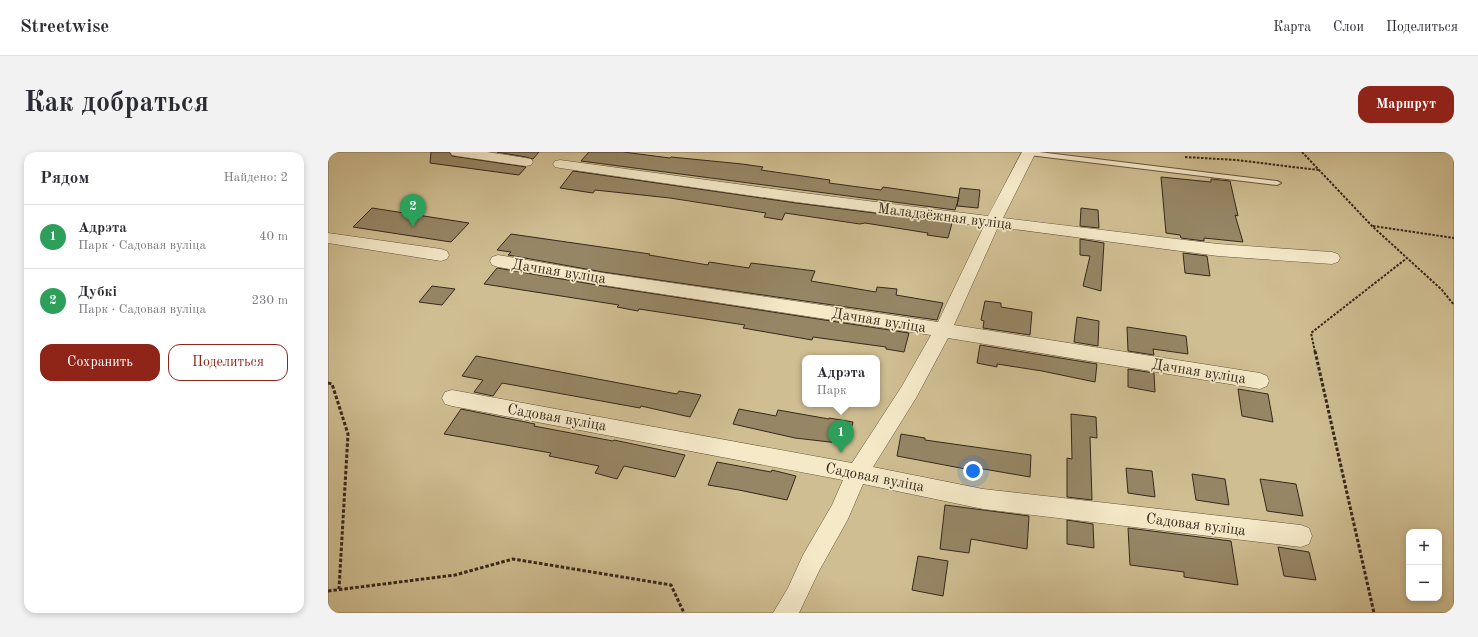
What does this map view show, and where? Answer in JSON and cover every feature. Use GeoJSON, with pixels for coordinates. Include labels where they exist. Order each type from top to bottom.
{"type":"FeatureCollection","features":[{"type":"Feature","properties":{"kind":"street"},"geometry":{"type":"LineString","coordinates":[[457,152],[526,162]]}},
{"type":"Feature","properties":{"kind":"street"},"geometry":{"type":"LineString","coordinates":[[786,613],[796,596],[811,563],[840,512],[857,473],[909,392],[943,330],[993,222],[1029,153]]}},
{"type":"Feature","properties":{"kind":"street","name":"Маладзёжная вуліца"},"geometry":{"type":"LineString","coordinates":[[560,164],[796,197],[1218,250],[1332,258]]}},
{"type":"Feature","properties":{"kind":"street"},"geometry":{"type":"LineString","coordinates":[[328,238],[441,255]]}},
{"type":"Feature","properties":{"kind":"street","name":"Дачная вуліца"},"geometry":{"type":"LineString","coordinates":[[498,261],[602,279],[943,330],[1260,381]]}},
{"type":"Feature","properties":{"kind":"street","name":"Садовая вуліца"},"geometry":{"type":"LineString","coordinates":[[452,398],[857,473],[983,499],[1301,536]]}},
{"type":"Feature","properties":{"kind":"lane"},"geometry":{"type":"LineString","coordinates":[[1029,153],[1277,183]]}},
{"type":"Feature","properties":{"kind":"path"},"geometry":{"type":"LineString","coordinates":[[1302,152],[1372,226],[1442,290],[1454,304]]}},
{"type":"Feature","properties":{"kind":"path"},"geometry":{"type":"LineString","coordinates":[[1184,158],[1236,160],[1318,170]]}},
{"type":"Feature","properties":{"kind":"path"},"geometry":{"type":"LineString","coordinates":[[1372,226],[1454,238]]}},
{"type":"Feature","properties":{"kind":"path"},"geometry":{"type":"LineString","coordinates":[[1374,613],[1311,332],[1407,258]]}},
{"type":"Feature","properties":{"kind":"path"},"geometry":{"type":"LineString","coordinates":[[328,383],[332,384],[348,434],[339,589]]}},
{"type":"Feature","properties":{"kind":"path"},"geometry":{"type":"LineString","coordinates":[[328,590],[455,575],[512,559],[671,585],[684,613]]}},
{"type":"Feature","properties":{"kind":"shaded area"},"geometry":{"type":"Polygon","coordinates":[[[328,152],[1454,152],[1454,613],[328,613],[328,152]]]}},
{"type":"Feature","properties":{"kind":"building"},"geometry":{"type":"Polygon","coordinates":[[[431,152],[449,152],[452,156],[526,167],[519,175],[430,163],[431,152]]]}},
{"type":"Feature","properties":{"kind":"building"},"geometry":{"type":"Polygon","coordinates":[[[497,152],[539,152],[533,159],[497,152]]]}},
{"type":"Feature","properties":{"kind":"building"},"geometry":{"type":"Polygon","coordinates":[[[589,152],[623,152],[670,158],[742,164],[763,167],[761,170],[830,180],[829,183],[881,190],[883,187],[959,198],[955,210],[581,161],[589,152]]]}},
{"type":"Feature","properties":{"kind":"building"},"geometry":{"type":"Polygon","coordinates":[[[573,171],[796,203],[952,223],[948,238],[927,235],[928,233],[865,223],[860,224],[785,213],[782,220],[764,217],[766,213],[670,198],[595,190],[593,193],[560,188],[573,171]]]}},
{"type":"Feature","properties":{"kind":"building"},"geometry":{"type":"Polygon","coordinates":[[[1161,177],[1211,182],[1211,179],[1230,181],[1238,216],[1235,215],[1243,242],[1204,238],[1204,241],[1181,238],[1180,235],[1166,233],[1161,177]]]}},
{"type":"Feature","properties":{"kind":"building"},"geometry":{"type":"Polygon","coordinates":[[[960,188],[980,190],[978,208],[957,206],[960,188]]]}},
{"type":"Feature","properties":{"kind":"building"},"geometry":{"type":"Polygon","coordinates":[[[372,208],[469,223],[451,242],[353,227],[372,208]]]}},
{"type":"Feature","properties":{"kind":"building"},"geometry":{"type":"Polygon","coordinates":[[[1081,208],[1098,210],[1099,228],[1080,226],[1081,208]]]}},
{"type":"Feature","properties":{"kind":"building"},"geometry":{"type":"Polygon","coordinates":[[[511,234],[650,254],[649,255],[708,265],[709,262],[749,268],[751,263],[815,271],[811,281],[876,292],[877,287],[897,289],[896,295],[943,303],[937,320],[603,272],[508,255],[511,252],[497,250],[511,234]]]}},
{"type":"Feature","properties":{"kind":"building"},"geometry":{"type":"Polygon","coordinates":[[[1080,239],[1104,243],[1101,291],[1083,286],[1090,256],[1080,255],[1080,239]]]}},
{"type":"Feature","properties":{"kind":"building"},"geometry":{"type":"Polygon","coordinates":[[[1183,253],[1207,256],[1210,276],[1185,273],[1183,253]]]}},
{"type":"Feature","properties":{"kind":"building"},"geometry":{"type":"Polygon","coordinates":[[[497,268],[603,286],[909,333],[904,352],[886,349],[886,347],[813,337],[812,340],[743,328],[745,325],[639,309],[638,311],[617,307],[619,305],[484,284],[497,268]]]}},
{"type":"Feature","properties":{"kind":"building"},"geometry":{"type":"Polygon","coordinates":[[[432,286],[455,289],[442,305],[419,302],[432,286]]]}},
{"type":"Feature","properties":{"kind":"building"},"geometry":{"type":"Polygon","coordinates":[[[985,301],[1001,303],[1001,307],[1032,312],[1030,335],[983,328],[984,321],[981,320],[985,301]]]}},
{"type":"Feature","properties":{"kind":"building"},"geometry":{"type":"Polygon","coordinates":[[[1077,317],[1099,321],[1098,346],[1074,342],[1077,317]]]}},
{"type":"Feature","properties":{"kind":"building"},"geometry":{"type":"Polygon","coordinates":[[[1127,327],[1186,336],[1188,354],[1153,349],[1154,355],[1128,351],[1127,327]]]}},
{"type":"Feature","properties":{"kind":"building"},"geometry":{"type":"Polygon","coordinates":[[[980,345],[1097,364],[1095,382],[1042,371],[997,364],[997,367],[977,363],[980,345]]]}},
{"type":"Feature","properties":{"kind":"building"},"geometry":{"type":"Polygon","coordinates":[[[476,356],[677,394],[679,391],[701,395],[690,417],[641,406],[640,408],[502,383],[493,396],[474,392],[483,380],[462,376],[476,356]]]}},
{"type":"Feature","properties":{"kind":"building"},"geometry":{"type":"Polygon","coordinates":[[[1128,369],[1154,373],[1155,392],[1128,387],[1128,369]]]}},
{"type":"Feature","properties":{"kind":"building"},"geometry":{"type":"Polygon","coordinates":[[[1238,389],[1268,394],[1273,422],[1242,416],[1238,389]]]}},
{"type":"Feature","properties":{"kind":"building"},"geometry":{"type":"Polygon","coordinates":[[[461,409],[535,424],[534,426],[614,440],[685,455],[675,477],[624,466],[617,479],[595,473],[599,466],[549,456],[551,453],[444,434],[461,409]]]}},
{"type":"Feature","properties":{"kind":"building"},"geometry":{"type":"Polygon","coordinates":[[[739,409],[776,416],[778,410],[853,422],[847,444],[795,438],[733,424],[739,409]]]}},
{"type":"Feature","properties":{"kind":"building"},"geometry":{"type":"Polygon","coordinates":[[[1071,414],[1096,417],[1097,438],[1090,437],[1092,500],[1067,497],[1067,458],[1072,459],[1071,414]]]}},
{"type":"Feature","properties":{"kind":"building"},"geometry":{"type":"Polygon","coordinates":[[[901,434],[925,438],[925,440],[1031,455],[1030,477],[972,467],[971,470],[897,456],[901,434]]]}},
{"type":"Feature","properties":{"kind":"building"},"geometry":{"type":"Polygon","coordinates":[[[717,462],[771,472],[772,470],[796,476],[787,500],[708,485],[717,462]]]}},
{"type":"Feature","properties":{"kind":"building"},"geometry":{"type":"Polygon","coordinates":[[[1126,468],[1152,471],[1155,497],[1128,493],[1126,468]]]}},
{"type":"Feature","properties":{"kind":"building"},"geometry":{"type":"Polygon","coordinates":[[[1192,474],[1225,479],[1229,505],[1196,500],[1192,474]]]}},
{"type":"Feature","properties":{"kind":"building"},"geometry":{"type":"Polygon","coordinates":[[[1260,479],[1296,484],[1303,516],[1267,511],[1260,479]]]}},
{"type":"Feature","properties":{"kind":"building"},"geometry":{"type":"Polygon","coordinates":[[[945,505],[1029,516],[1027,549],[971,539],[969,553],[940,549],[945,505]]]}},
{"type":"Feature","properties":{"kind":"building"},"geometry":{"type":"Polygon","coordinates":[[[1067,520],[1093,524],[1094,548],[1067,544],[1067,520]]]}},
{"type":"Feature","properties":{"kind":"building"},"geometry":{"type":"Polygon","coordinates":[[[1128,528],[1231,541],[1238,585],[1184,577],[1184,572],[1130,565],[1128,528]]]}},
{"type":"Feature","properties":{"kind":"building"},"geometry":{"type":"Polygon","coordinates":[[[1278,547],[1309,552],[1316,580],[1284,576],[1278,547]]]}},
{"type":"Feature","properties":{"kind":"building"},"geometry":{"type":"Polygon","coordinates":[[[918,556],[948,561],[943,596],[912,590],[918,556]]]}},
{"type":"Feature","properties":{"kind":"place","name":"Дубкі"},"geometry":{"type":"Point","coordinates":[413,227]}},
{"type":"Feature","properties":{"kind":"place","name":"Адрэта"},"geometry":{"type":"Point","coordinates":[841,453]}}]}
